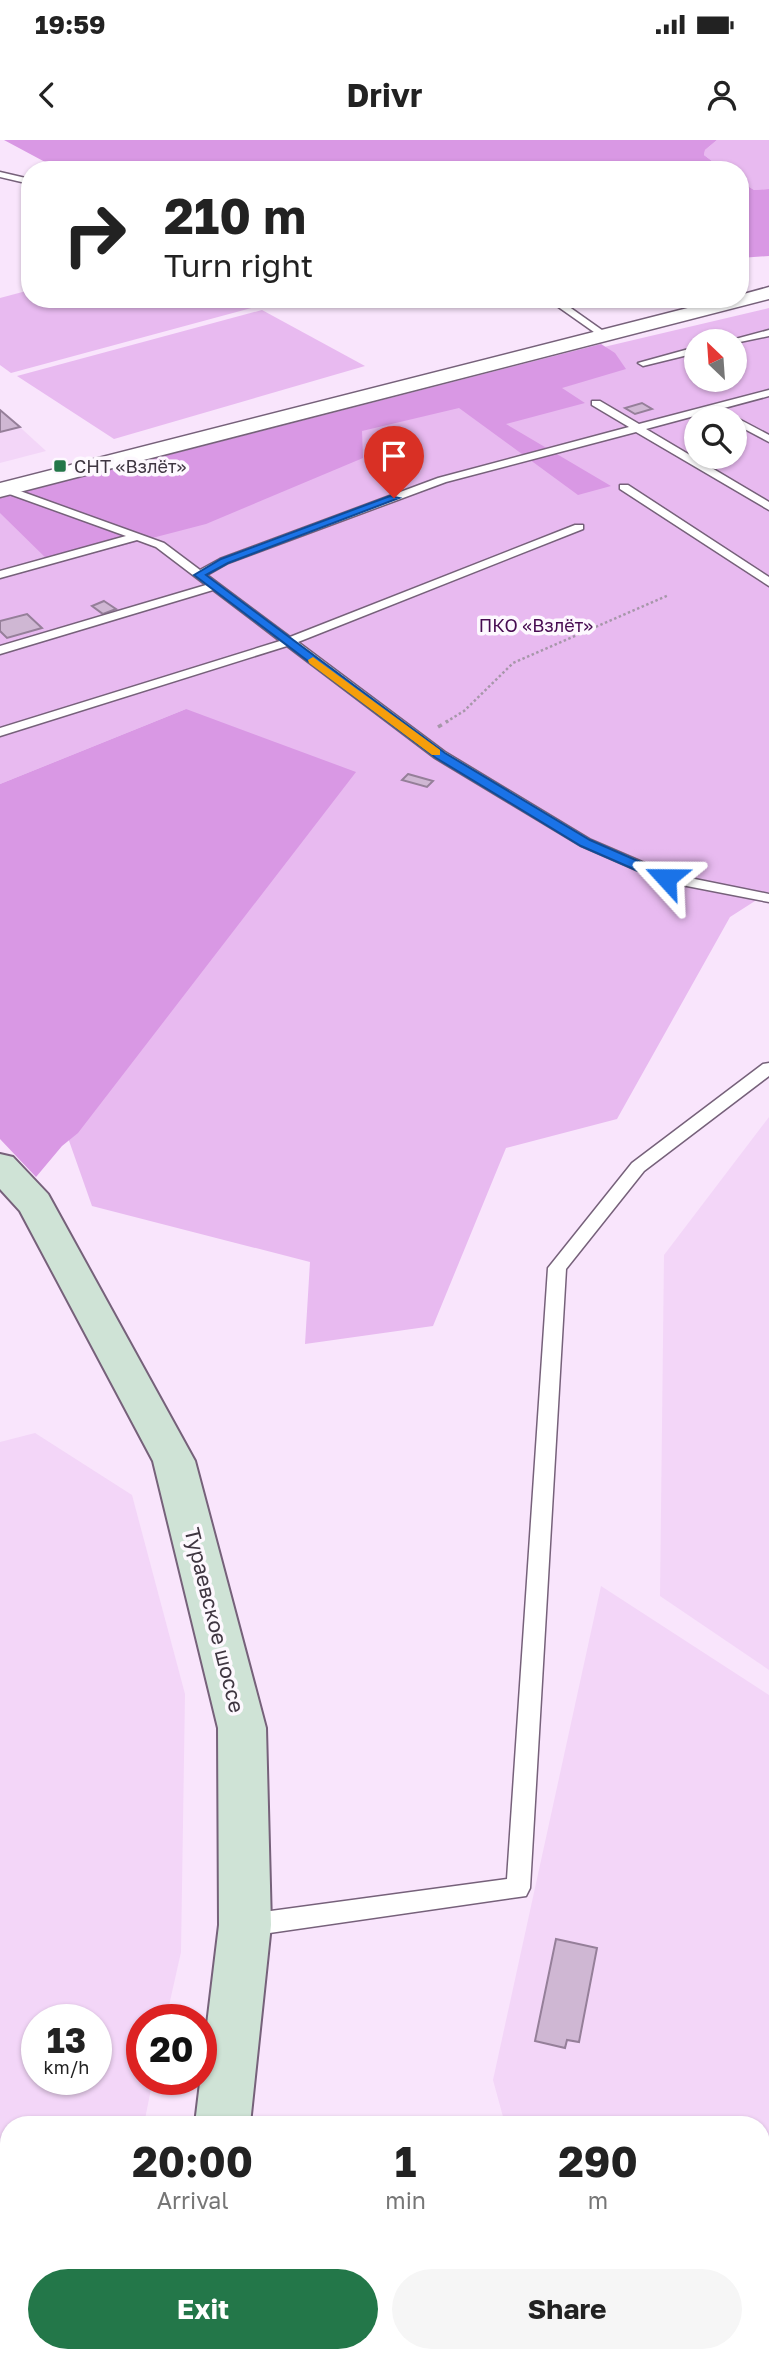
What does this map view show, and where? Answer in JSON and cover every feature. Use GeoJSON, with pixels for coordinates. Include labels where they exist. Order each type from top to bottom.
{"type":"FeatureCollection","features":[{"type":"Feature","properties":{"kind":"main road","name":"Тураевское шоссе"},"geometry":{"type":"LineString","coordinates":[[0,1166],[35,1203],[174,1461],[242,1728],[245,1925],[224,2116]]}},
{"type":"Feature","properties":{"kind":"street"},"geometry":{"type":"LineString","coordinates":[[749,298],[769,293]]}},
{"type":"Feature","properties":{"kind":"street"},"geometry":{"type":"LineString","coordinates":[[3,489],[710,308]]}},
{"type":"Feature","properties":{"kind":"lane"},"geometry":{"type":"LineString","coordinates":[[0,174],[21,180]]}},
{"type":"Feature","properties":{"kind":"lane"},"geometry":{"type":"LineString","coordinates":[[564,308],[604,335]]}},
{"type":"Feature","properties":{"kind":"lane"},"geometry":{"type":"LineString","coordinates":[[747,338],[769,332]]}},
{"type":"Feature","properties":{"kind":"lane"},"geometry":{"type":"LineString","coordinates":[[643,363],[684,353]]}},
{"type":"Feature","properties":{"kind":"lane"},"geometry":{"type":"LineString","coordinates":[[717,406],[769,393]]}},
{"type":"Feature","properties":{"kind":"lane"},"geometry":{"type":"LineString","coordinates":[[596,403],[769,507]]}},
{"type":"Feature","properties":{"kind":"lane"},"geometry":{"type":"LineString","coordinates":[[199,575],[224,561],[442,480],[684,415]]}},
{"type":"Feature","properties":{"kind":"lane"},"geometry":{"type":"LineString","coordinates":[[747,426],[769,439]]}},
{"type":"Feature","properties":{"kind":"lane"},"geometry":{"type":"LineString","coordinates":[[624,487],[769,582]]}},
{"type":"Feature","properties":{"kind":"lane"},"geometry":{"type":"LineString","coordinates":[[3,489],[160,545],[440,755],[586,843],[666,878],[769,898]]}},
{"type":"Feature","properties":{"kind":"lane"},"geometry":{"type":"LineString","coordinates":[[0,732],[288,642],[579,527]]}},
{"type":"Feature","properties":{"kind":"lane"},"geometry":{"type":"LineString","coordinates":[[0,575],[135,537]]}},
{"type":"Feature","properties":{"kind":"lane"},"geometry":{"type":"LineString","coordinates":[[0,650],[214,586]]}},
{"type":"Feature","properties":{"kind":"lane"},"geometry":{"type":"LineString","coordinates":[[245,1925],[518,1888],[557,1268],[638,1167],[769,1068]]}},
{"type":"Feature","properties":{"kind":"path"},"geometry":{"type":"LineString","coordinates":[[419,739],[464,711],[513,663],[669,596]]}},
{"type":"Feature","properties":{"kind":"shaded area"},"geometry":{"type":"Polygon","coordinates":[[[4,140],[717,140],[705,150],[704,155],[712,161],[43,161],[4,140]]]}},
{"type":"Feature","properties":{"kind":"shaded area"},"geometry":{"type":"Polygon","coordinates":[[[749,187],[754,190],[769,189],[769,256],[749,257],[749,187]]]}},
{"type":"Feature","properties":{"kind":"shaded area"},"geometry":{"type":"Polygon","coordinates":[[[601,344],[615,353],[626,369],[562,388],[585,403],[506,424],[611,486],[578,495],[459,408],[362,431],[363,458],[206,524],[52,564],[0,513],[0,498],[601,344]]]}},
{"type":"Feature","properties":{"kind":"shaded area"},"geometry":{"type":"Polygon","coordinates":[[[0,409],[46,451],[0,463],[0,409]]]}},
{"type":"Feature","properties":{"kind":"shaded area"},"geometry":{"type":"Polygon","coordinates":[[[186,709],[356,772],[78,1133],[62,1146],[36,1177],[0,1139],[0,784],[186,709]]]}},
{"type":"Feature","properties":{"kind":"shaded area"},"geometry":{"type":"Polygon","coordinates":[[[769,1117],[769,1670],[660,1596],[664,1255],[769,1117]]]}},
{"type":"Feature","properties":{"kind":"shaded area"},"geometry":{"type":"Polygon","coordinates":[[[35,1433],[132,1495],[185,1694],[181,1952],[169,2004],[126,2004],[126,2095],[150,2095],[146,2116],[0,2116],[0,1442],[35,1433]]]}},
{"type":"Feature","properties":{"kind":"shaded area"},"geometry":{"type":"Polygon","coordinates":[[[601,1586],[769,1695],[769,2116],[503,2116],[493,2080],[601,1586]]]}},
{"type":"Feature","properties":{"kind":"green space"},"geometry":{"type":"Polygon","coordinates":[[[717,140],[769,140],[769,189],[754,190],[749,187],[749,161],[712,161],[704,155],[705,150],[717,140]]]}},
{"type":"Feature","properties":{"kind":"green space"},"geometry":{"type":"Polygon","coordinates":[[[21,292],[21,308],[251,308],[11,373],[0,365],[0,298],[21,292]]]}},
{"type":"Feature","properties":{"kind":"green space","name":"ПКО «Взлёт»"},"geometry":{"type":"Polygon","coordinates":[[[769,308],[769,892],[730,917],[617,1119],[506,1148],[433,1326],[305,1344],[310,1262],[92,1206],[67,1135],[186,709],[0,784],[0,506],[608,346],[769,308]]]}},
{"type":"Feature","properties":{"kind":"green space"},"geometry":{"type":"Polygon","coordinates":[[[262,310],[365,366],[114,439],[17,376],[262,310]]]}},
{"type":"Feature","properties":{"kind":"building"},"geometry":{"type":"Polygon","coordinates":[[[642,403],[652,409],[635,414],[625,408],[642,403]]]}},
{"type":"Feature","properties":{"kind":"building"},"geometry":{"type":"Polygon","coordinates":[[[0,410],[20,427],[0,432],[0,410]]]}},
{"type":"Feature","properties":{"kind":"building"},"geometry":{"type":"Polygon","coordinates":[[[104,601],[116,609],[103,614],[92,606],[104,601]]]}},
{"type":"Feature","properties":{"kind":"building"},"geometry":{"type":"Polygon","coordinates":[[[27,614],[42,628],[7,638],[0,631],[0,621],[27,614]]]}},
{"type":"Feature","properties":{"kind":"building"},"geometry":{"type":"Polygon","coordinates":[[[408,774],[433,781],[427,787],[402,780],[408,774]]]}},
{"type":"Feature","properties":{"kind":"building"},"geometry":{"type":"Polygon","coordinates":[[[556,1939],[597,1948],[579,2042],[567,2040],[565,2048],[535,2041],[556,1939]]]}},
{"type":"Feature","properties":{"kind":"slow traffic"},"geometry":{"type":"LineString","coordinates":[[313,660],[436,752]]}},
{"type":"Feature","properties":{"kind":"place","name":"СНТ «Взлёт»"},"geometry":{"type":"Point","coordinates":[60,466]}},
{"type":"Feature","properties":{"kind":"route"},"geometry":{"type":"LineString","coordinates":[[394,498],[224,561],[199,575],[440,755],[586,843],[666,878]]}}]}
